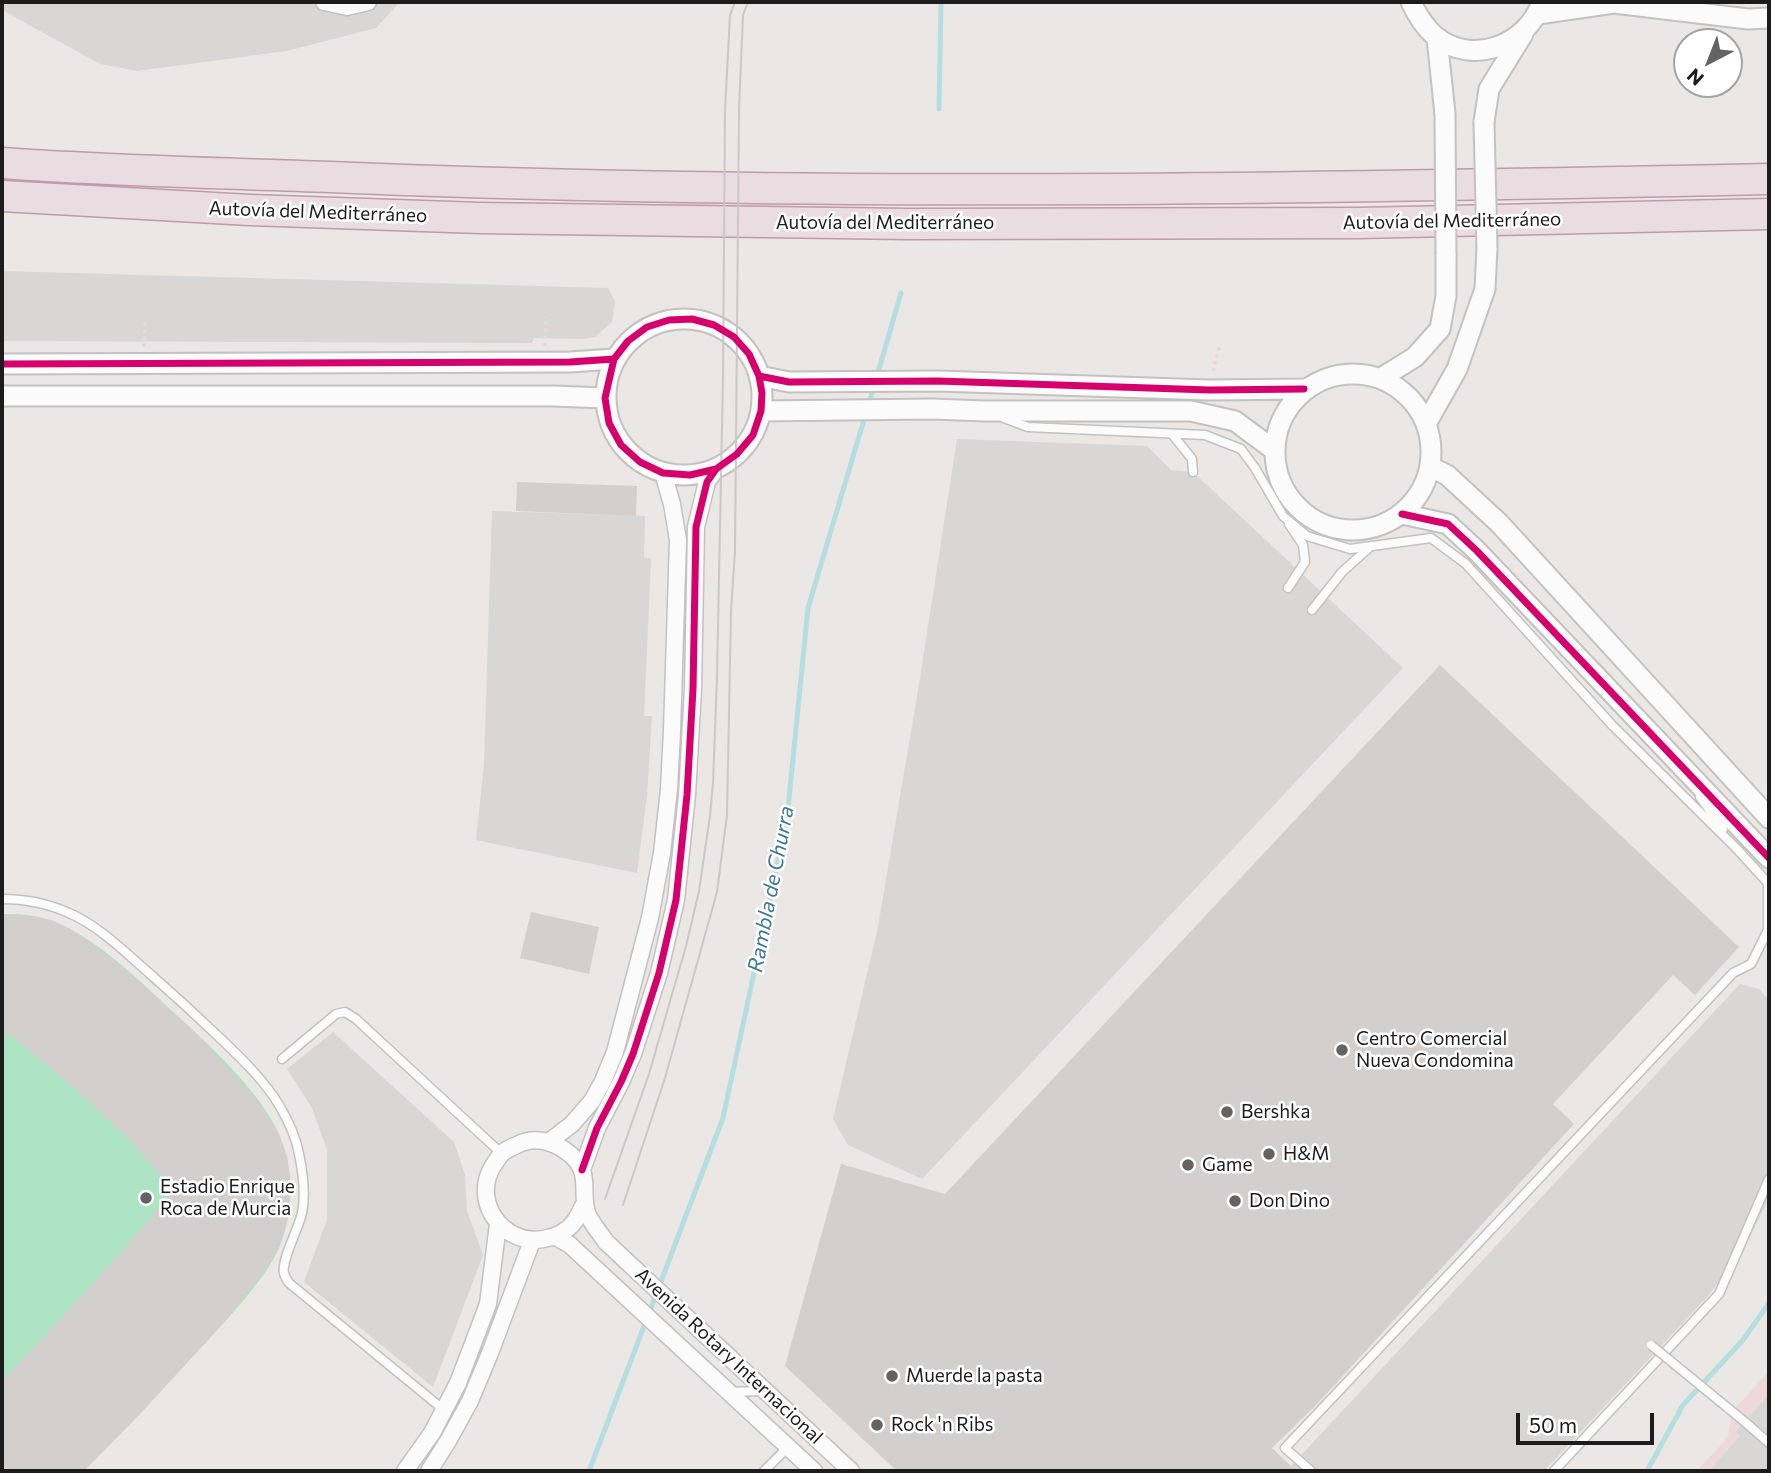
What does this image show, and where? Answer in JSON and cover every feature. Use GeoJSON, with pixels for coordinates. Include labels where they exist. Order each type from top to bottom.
{"type":"FeatureCollection","features":[{"type":"Feature","properties":{"kind":"highway","name":"Autovía del Mediterráneo"},"geometry":{"type":"LineString","coordinates":[[2,163],[480,184],[867,190],[1362,188],[1769,179]]}},
{"type":"Feature","properties":{"kind":"highway","name":"Autovía del Mediterráneo"},"geometry":{"type":"LineString","coordinates":[[2,196],[250,210],[480,218],[908,224],[1359,223],[1769,214]]}},
{"type":"Feature","properties":{"kind":"street"},"geometry":{"type":"LineString","coordinates":[[324,2],[347,7],[369,2]]}},
{"type":"Feature","properties":{"kind":"street"},"geometry":{"type":"LineString","coordinates":[[1411,2],[1420,20],[1437,38],[1455,47],[1473,50],[1492,48],[1510,42],[1526,30]]}},
{"type":"Feature","properties":{"kind":"street"},"geometry":{"type":"LineString","coordinates":[[1427,422],[1457,369],[1485,289],[1487,248],[1483,122],[1489,89],[1540,8],[1614,3],[1748,19],[1769,19]]}},
{"type":"Feature","properties":{"kind":"street"},"geometry":{"type":"LineString","coordinates":[[1381,377],[1415,357],[1440,330],[1446,296],[1445,114],[1437,38]]}},
{"type":"Feature","properties":{"kind":"street"},"geometry":{"type":"LineString","coordinates":[[582,1170],[597,1128],[633,1054],[659,973],[676,900],[694,690],[696,527],[706,482],[716,469],[737,454],[753,435],[761,411],[759,376],[750,354],[734,337],[715,325],[692,319],[669,320],[647,327],[628,341],[614,359],[605,398],[609,423],[621,445],[640,462],[663,473],[690,475],[716,469]]}},
{"type":"Feature","properties":{"kind":"street"},"geometry":{"type":"LineString","coordinates":[[2,364],[544,362],[614,359]]}},
{"type":"Feature","properties":{"kind":"street"},"geometry":{"type":"LineString","coordinates":[[1354,372],[1381,377],[1409,395],[1427,422],[1432,444],[1431,467],[1420,493],[1402,514],[1380,526],[1355,531],[1330,527],[1307,516],[1289,498],[1278,475],[1274,450],[1278,427],[1288,406],[1304,389],[1324,380],[1354,372]]}},
{"type":"Feature","properties":{"kind":"street"},"geometry":{"type":"LineString","coordinates":[[759,376],[789,382],[938,381],[1209,390],[1304,389]]}},
{"type":"Feature","properties":{"kind":"street"},"geometry":{"type":"LineString","coordinates":[[2,396],[605,398]]}},
{"type":"Feature","properties":{"kind":"street"},"geometry":{"type":"LineString","coordinates":[[761,411],[1191,411],[1235,421],[1274,450]]}},
{"type":"Feature","properties":{"kind":"street"},"geometry":{"type":"LineString","coordinates":[[1431,467],[1447,475],[1499,523],[1769,818]]}},
{"type":"Feature","properties":{"kind":"street"},"geometry":{"type":"LineString","coordinates":[[550,1141],[572,1156],[582,1170],[586,1185],[585,1202],[574,1223],[556,1237],[532,1241],[512,1235],[498,1224],[492,1215],[486,1199],[488,1174],[501,1153],[523,1142],[550,1141],[572,1124],[592,1101],[603,1081],[615,1052],[650,918],[662,853],[672,731],[678,540],[663,473]]}},
{"type":"Feature","properties":{"kind":"street"},"geometry":{"type":"LineString","coordinates":[[1402,514],[1448,524],[1493,566],[1769,858]]}},
{"type":"Feature","properties":{"kind":"street","name":"Avenida Rotary Internacional"},"geometry":{"type":"LineString","coordinates":[[585,1202],[587,1214],[606,1242],[852,1471]]}},
{"type":"Feature","properties":{"kind":"street"},"geometry":{"type":"LineString","coordinates":[[405,1471],[432,1433],[458,1383],[488,1304],[498,1224]]}},
{"type":"Feature","properties":{"kind":"street","name":"Avenida Rotary Internacional"},"geometry":{"type":"LineString","coordinates":[[556,1237],[570,1245],[814,1471]]}},
{"type":"Feature","properties":{"kind":"street"},"geometry":{"type":"LineString","coordinates":[[429,1471],[470,1401],[532,1241]]}},
{"type":"Feature","properties":{"kind":"lane"},"geometry":{"type":"LineString","coordinates":[[985,411],[1028,427],[1205,435],[1241,449],[1303,545],[1305,562],[1288,587]]}},
{"type":"Feature","properties":{"kind":"lane"},"geometry":{"type":"LineString","coordinates":[[1172,434],[1192,459],[1193,472]]}},
{"type":"Feature","properties":{"kind":"lane"},"geometry":{"type":"LineString","coordinates":[[1283,516],[1307,536],[1350,549],[1432,538],[1466,564],[1612,725],[1768,883],[1768,930],[1751,964],[1733,973],[1285,1448],[1311,1471]]}},
{"type":"Feature","properties":{"kind":"lane"},"geometry":{"type":"LineString","coordinates":[[1312,610],[1342,572],[1371,546]]}},
{"type":"Feature","properties":{"kind":"lane"},"geometry":{"type":"LineString","coordinates":[[1666,749],[1736,848]]}},
{"type":"Feature","properties":{"kind":"lane"},"geometry":{"type":"LineString","coordinates":[[2,899],[26,900],[46,905],[69,912],[90,925],[181,1001],[258,1078],[278,1104],[290,1126],[299,1151],[303,1175],[302,1212],[285,1261],[284,1273],[289,1283],[444,1410]]}},
{"type":"Feature","properties":{"kind":"lane"},"geometry":{"type":"LineString","coordinates":[[282,1059],[335,1014],[345,1012],[356,1018],[501,1153]]}},
{"type":"Feature","properties":{"kind":"lane"},"geometry":{"type":"LineString","coordinates":[[1554,1471],[1719,1294],[1769,1179]]}},
{"type":"Feature","properties":{"kind":"lane"},"geometry":{"type":"LineString","coordinates":[[1651,1345],[1769,1443]]}},
{"type":"Feature","properties":{"kind":"lane"},"geometry":{"type":"LineString","coordinates":[[729,1392],[765,1390]]}},
{"type":"Feature","properties":{"kind":"lane"},"geometry":{"type":"LineString","coordinates":[[764,1471],[788,1447]]}},
{"type":"Feature","properties":{"kind":"path"},"geometry":{"type":"LineString","coordinates":[[544,362],[546,317]]}},
{"type":"Feature","properties":{"kind":"path"},"geometry":{"type":"LineString","coordinates":[[143,363],[145,321]]}},
{"type":"Feature","properties":{"kind":"path"},"geometry":{"type":"LineString","coordinates":[[1209,390],[1220,344]]}},
{"type":"Feature","properties":{"kind":"shaded area"},"geometry":{"type":"Polygon","coordinates":[[[2,2],[400,2],[376,28],[287,51],[137,71],[100,64],[2,10],[2,2]]]}},
{"type":"Feature","properties":{"kind":"shaded area"},"geometry":{"type":"Polygon","coordinates":[[[2,271],[608,288],[615,301],[612,322],[595,337],[534,338],[532,343],[2,341],[2,271]]]}},
{"type":"Feature","properties":{"kind":"shaded area"},"geometry":{"type":"Polygon","coordinates":[[[957,439],[1147,446],[1171,470],[1193,472],[1403,668],[922,1179],[848,1145],[833,1119],[878,927],[957,439]]]}},
{"type":"Feature","properties":{"kind":"shaded area"},"geometry":{"type":"Polygon","coordinates":[[[492,511],[645,516],[644,557],[651,559],[644,716],[652,716],[647,795],[637,873],[476,840],[484,764],[492,511]]]}},
{"type":"Feature","properties":{"kind":"shaded area"},"geometry":{"type":"Polygon","coordinates":[[[1740,984],[1759,989],[1769,1000],[1769,1199],[1745,1246],[1708,1296],[1544,1471],[1296,1471],[1291,1466],[1740,984]]]}},
{"type":"Feature","properties":{"kind":"shaded area"},"geometry":{"type":"Polygon","coordinates":[[[333,1032],[454,1142],[465,1175],[467,1211],[483,1255],[433,1387],[304,1282],[327,1219],[327,1150],[312,1108],[287,1069],[333,1032]]]}},
{"type":"Feature","properties":{"kind":"shaded area"},"geometry":{"type":"Polygon","coordinates":[[[1769,1371],[1769,1471],[1697,1471],[1728,1437],[1732,1412],[1769,1371]]]}},
{"type":"Feature","properties":{"kind":"shaded area"},"geometry":{"type":"Polygon","coordinates":[[[1769,1394],[1769,1471],[1709,1471],[1740,1436],[1736,1432],[1769,1394]]]}},
{"type":"Feature","properties":{"kind":"green space","name":"Estadio Enrique Roca de Murcia"},"geometry":{"type":"Polygon","coordinates":[[[2,914],[29,915],[53,922],[90,941],[125,968],[201,1037],[232,1068],[271,1118],[284,1148],[290,1176],[290,1206],[284,1234],[264,1273],[224,1322],[84,1471],[2,1471],[2,914]]]}},
{"type":"Feature","properties":{"kind":"building"},"geometry":{"type":"Polygon","coordinates":[[[517,482],[637,486],[636,516],[516,511],[517,482]]]}},
{"type":"Feature","properties":{"kind":"building","name":"Centro Comercial Nueva Condomina"},"geometry":{"type":"Polygon","coordinates":[[[1440,665],[1739,947],[1695,995],[1673,975],[1553,1104],[1574,1124],[1316,1405],[1272,1448],[1296,1471],[897,1471],[785,1366],[841,1164],[945,1194],[1440,665]]]}},
{"type":"Feature","properties":{"kind":"building"},"geometry":{"type":"Polygon","coordinates":[[[531,912],[599,927],[589,974],[520,958],[531,912]]]}},
{"type":"Feature","properties":{"kind":"building","name":"Estadio Enrique Roca de Murcia"},"geometry":{"type":"Polygon","coordinates":[[[2,914],[34,916],[69,928],[117,962],[195,1032],[260,1103],[279,1134],[290,1175],[288,1219],[279,1248],[268,1267],[222,1325],[84,1471],[2,1471],[2,1380],[124,1249],[167,1197],[167,1185],[132,1143],[84,1097],[21,1043],[2,1034],[2,914]]]}},
{"type":"Feature","properties":{"kind":"waterway","name":"Rambla de Churra"},"geometry":{"type":"LineString","coordinates":[[939,109],[941,2]]}},
{"type":"Feature","properties":{"kind":"waterway","name":"Rambla de Churra"},"geometry":{"type":"LineString","coordinates":[[877,376],[901,293]]}},
{"type":"Feature","properties":{"kind":"waterway","name":"Rambla de Churra"},"geometry":{"type":"LineString","coordinates":[[589,1471],[723,1118],[787,819],[808,608],[874,386]]}},
{"type":"Feature","properties":{"kind":"waterway"},"geometry":{"type":"LineString","coordinates":[[1647,1471],[1683,1405],[1743,1340],[1769,1303]]}},
{"type":"Feature","properties":{"kind":"tram line"},"geometry":{"type":"LineString","coordinates":[[605,1199],[649,1074],[686,946],[699,891],[710,816],[717,676],[725,110],[730,15],[735,2]]}},
{"type":"Feature","properties":{"kind":"tram line"},"geometry":{"type":"LineString","coordinates":[[623,1205],[665,1078],[717,892],[727,815],[731,611],[735,551],[739,109],[743,15],[748,2]]}},
{"type":"Feature","properties":{"kind":"cycle path"},"geometry":{"type":"LineString","coordinates":[[582,1170],[597,1128],[633,1054],[659,973],[676,900],[687,795],[693,689],[696,527],[707,482],[716,469],[737,454],[753,435],[761,411],[759,376],[749,354],[734,337],[714,325],[692,319],[669,320],[647,327],[628,341],[614,359],[605,398],[609,423],[621,445],[640,462],[663,473],[690,475],[716,469]]}},
{"type":"Feature","properties":{"kind":"cycle path"},"geometry":{"type":"LineString","coordinates":[[2,364],[570,362],[614,359]]}},
{"type":"Feature","properties":{"kind":"cycle path"},"geometry":{"type":"LineString","coordinates":[[759,376],[789,382],[938,381],[1209,390],[1304,389]]}},
{"type":"Feature","properties":{"kind":"cycle path"},"geometry":{"type":"LineString","coordinates":[[1402,514],[1448,524],[1477,551],[1769,858]]}},
{"type":"Feature","properties":{"kind":"place","name":"Centro Comercial Nueva Condomina"},"geometry":{"type":"Point","coordinates":[1342,1050]}},
{"type":"Feature","properties":{"kind":"place","name":"Bershka"},"geometry":{"type":"Point","coordinates":[1227,1112]}},
{"type":"Feature","properties":{"kind":"place","name":"H&M"},"geometry":{"type":"Point","coordinates":[1269,1154]}},
{"type":"Feature","properties":{"kind":"place","name":"Game"},"geometry":{"type":"Point","coordinates":[1188,1165]}},
{"type":"Feature","properties":{"kind":"place","name":"Estadio Enrique Roca de Murcia"},"geometry":{"type":"Point","coordinates":[146,1198]}},
{"type":"Feature","properties":{"kind":"place","name":"Don Dino"},"geometry":{"type":"Point","coordinates":[1235,1201]}},
{"type":"Feature","properties":{"kind":"place","name":"Muerde la pasta"},"geometry":{"type":"Point","coordinates":[892,1376]}},
{"type":"Feature","properties":{"kind":"place","name":"Rock 'n Ribs"},"geometry":{"type":"Point","coordinates":[877,1425]}}]}
